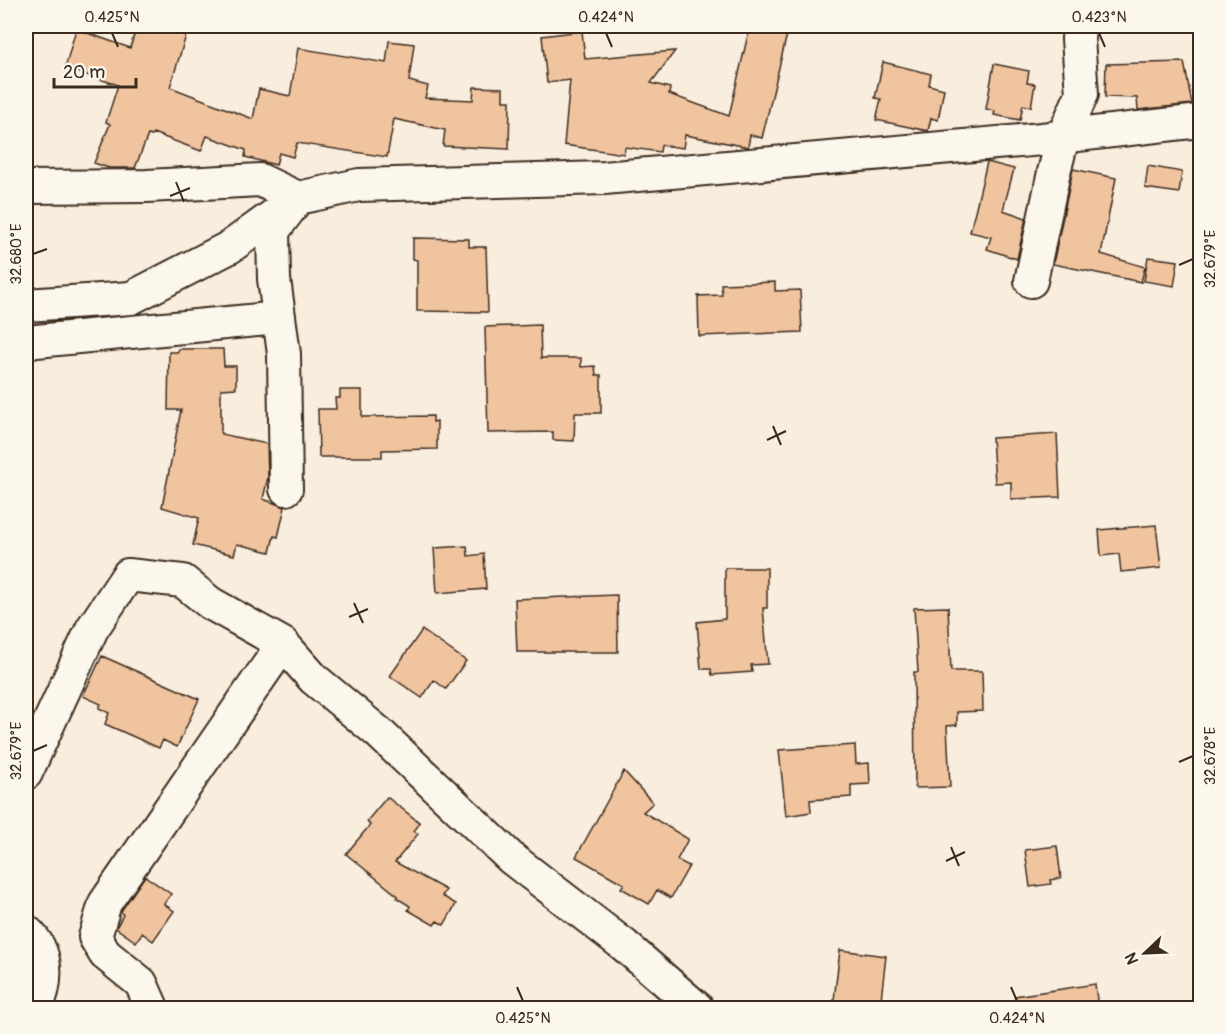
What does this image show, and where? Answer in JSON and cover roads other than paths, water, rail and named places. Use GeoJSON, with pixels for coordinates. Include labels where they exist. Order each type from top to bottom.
{"type":"FeatureCollection","features":[{"type":"Feature","properties":{"kind":"street"},"geometry":{"type":"LineString","coordinates":[[1031,281],[1064,137],[1082,94],[1077,39],[1079,26]]}},
{"type":"Feature","properties":{"kind":"street"},"geometry":{"type":"LineString","coordinates":[[26,305],[131,298],[230,247],[298,198],[359,185],[604,178],[1064,137],[1200,121]]}},
{"type":"Feature","properties":{"kind":"street"},"geometry":{"type":"LineString","coordinates":[[26,187],[147,186],[260,180],[298,198]]}},
{"type":"Feature","properties":{"kind":"street"},"geometry":{"type":"LineString","coordinates":[[286,489],[284,354],[274,279],[273,231],[298,198]]}},
{"type":"Feature","properties":{"kind":"street"},"geometry":{"type":"LineString","coordinates":[[26,342],[279,318]]}},
{"type":"Feature","properties":{"kind":"street"},"geometry":{"type":"LineString","coordinates":[[26,773],[92,630],[128,575],[183,581],[210,603],[283,644],[314,679],[378,732],[511,858],[624,945],[697,1008]]}},
{"type":"Feature","properties":{"kind":"street"},"geometry":{"type":"LineString","coordinates":[[152,1008],[141,983],[105,954],[95,936],[105,903],[283,644]]}},
{"type":"Feature","properties":{"kind":"street"},"geometry":{"type":"LineString","coordinates":[[26,931],[46,969],[43,994],[36,1008]]}}]}
